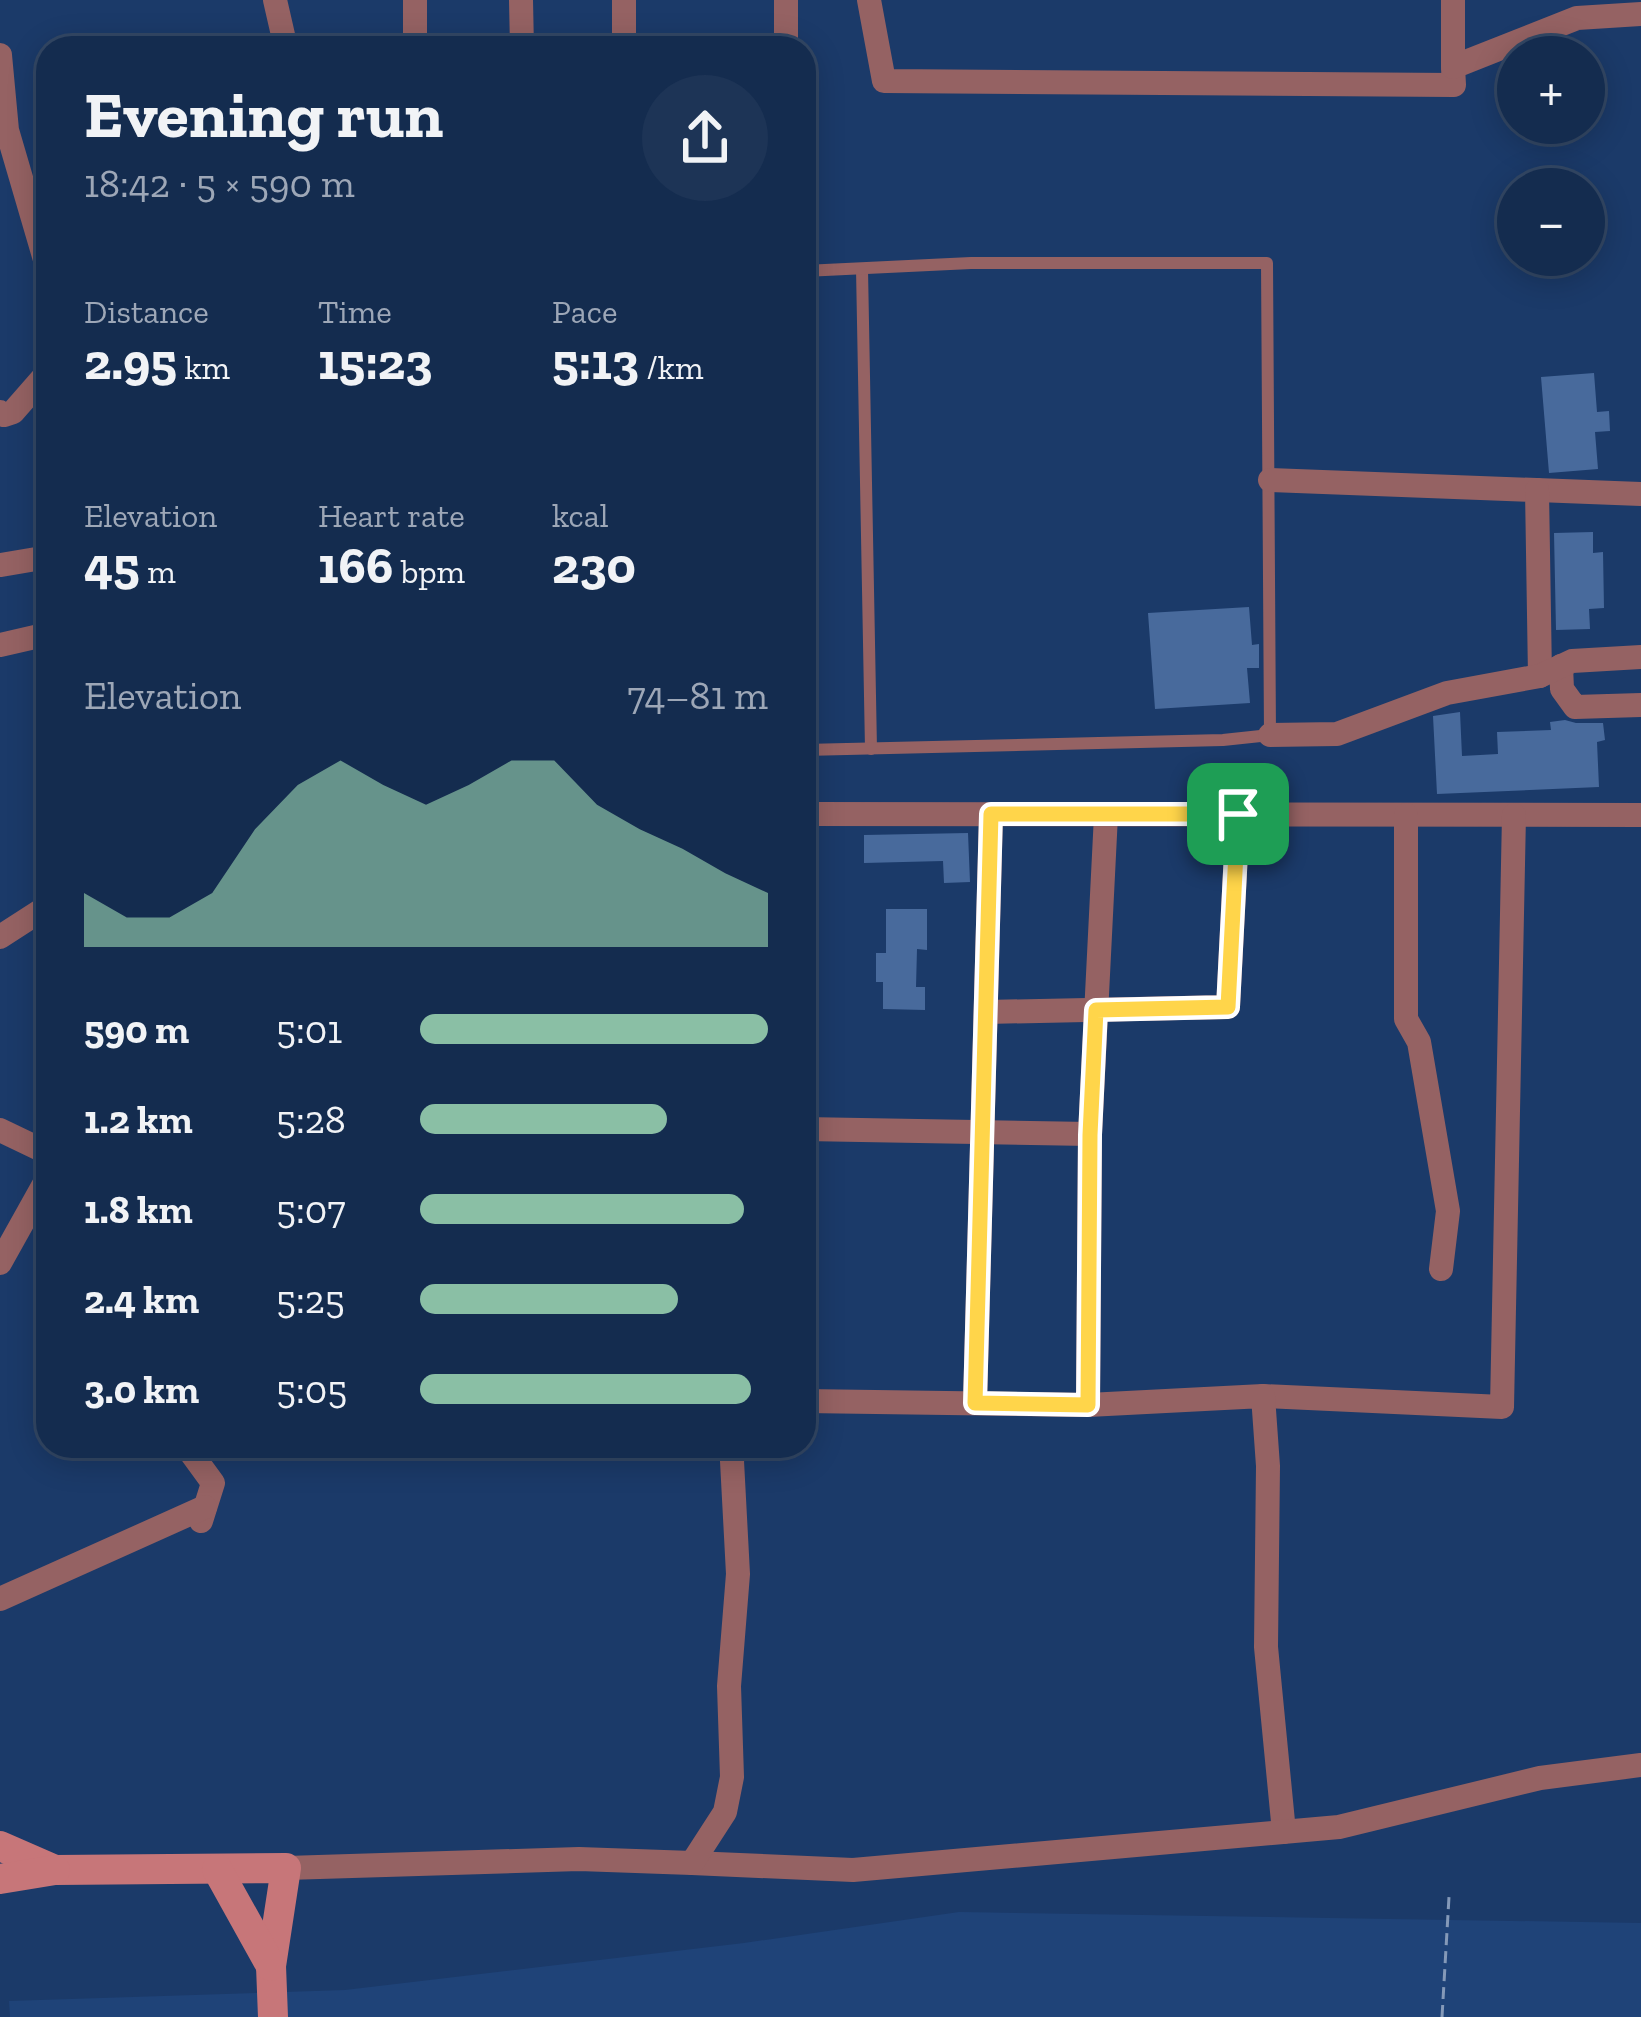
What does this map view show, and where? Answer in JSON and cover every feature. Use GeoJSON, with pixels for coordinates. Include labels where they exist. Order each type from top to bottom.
{"type":"FeatureCollection","features":[{"type":"Feature","properties":{"kind":"street"},"geometry":{"type":"LineString","coordinates":[[275,0],[283,36]]}},
{"type":"Feature","properties":{"kind":"street"},"geometry":{"type":"LineString","coordinates":[[415,36],[416,0]]}},
{"type":"Feature","properties":{"kind":"street"},"geometry":{"type":"LineString","coordinates":[[521,0],[522,36]]}},
{"type":"Feature","properties":{"kind":"street"},"geometry":{"type":"LineString","coordinates":[[624,0],[625,36]]}},
{"type":"Feature","properties":{"kind":"street"},"geometry":{"type":"LineString","coordinates":[[786,0],[786,36]]}},
{"type":"Feature","properties":{"kind":"street"},"geometry":{"type":"LineString","coordinates":[[868,0],[884,81],[1454,85],[1453,0]]}},
{"type":"Feature","properties":{"kind":"street"},"geometry":{"type":"LineString","coordinates":[[1453,67],[1575,9],[1641,14]]}},
{"type":"Feature","properties":{"kind":"street"},"geometry":{"type":"LineString","coordinates":[[0,55],[7,130],[36,229]]}},
{"type":"Feature","properties":{"kind":"street"},"geometry":{"type":"LineString","coordinates":[[1,418],[13,412],[36,386]]}},
{"type":"Feature","properties":{"kind":"street"},"geometry":{"type":"LineString","coordinates":[[1270,480],[1641,494]]}},
{"type":"Feature","properties":{"kind":"street"},"geometry":{"type":"LineString","coordinates":[[1537,490],[1551,671],[1574,707],[1641,705]]}},
{"type":"Feature","properties":{"kind":"street"},"geometry":{"type":"LineString","coordinates":[[1,565],[36,559]]}},
{"type":"Feature","properties":{"kind":"street"},"geometry":{"type":"LineString","coordinates":[[0,645],[36,637]]}},
{"type":"Feature","properties":{"kind":"street"},"geometry":{"type":"LineString","coordinates":[[1270,735],[1337,734],[1429,698],[1590,658],[1641,657]]}},
{"type":"Feature","properties":{"kind":"street"},"geometry":{"type":"LineString","coordinates":[[816,814],[1641,815]]}},
{"type":"Feature","properties":{"kind":"street"},"geometry":{"type":"LineString","coordinates":[[975,1403],[991,814]]}},
{"type":"Feature","properties":{"kind":"street"},"geometry":{"type":"LineString","coordinates":[[1088,1405],[1090,1135],[1106,814]]}},
{"type":"Feature","properties":{"kind":"street"},"geometry":{"type":"LineString","coordinates":[[986,1012],[1228,1007],[1238,814]]}},
{"type":"Feature","properties":{"kind":"street"},"geometry":{"type":"LineString","coordinates":[[1406,815],[1406,1018],[1419,1042],[1448,1211],[1441,1269]]}},
{"type":"Feature","properties":{"kind":"street"},"geometry":{"type":"LineString","coordinates":[[816,1401],[1088,1405],[1263,1396],[1502,1407],[1514,815]]}},
{"type":"Feature","properties":{"kind":"street"},"geometry":{"type":"LineString","coordinates":[[0,937],[36,914]]}},
{"type":"Feature","properties":{"kind":"street"},"geometry":{"type":"LineString","coordinates":[[816,1129],[1090,1135]]}},
{"type":"Feature","properties":{"kind":"street"},"geometry":{"type":"LineString","coordinates":[[0,1130],[36,1147]]}},
{"type":"Feature","properties":{"kind":"street"},"geometry":{"type":"LineString","coordinates":[[0,1263],[36,1214]]}},
{"type":"Feature","properties":{"kind":"street"},"geometry":{"type":"LineString","coordinates":[[1263,1396],[1268,1466],[1266,1647],[1284,1832]]}},
{"type":"Feature","properties":{"kind":"street"},"geometry":{"type":"LineString","coordinates":[[0,1599],[203,1514],[213,1483],[195,1458]]}},
{"type":"Feature","properties":{"kind":"street"},"geometry":{"type":"LineString","coordinates":[[692,1863],[725,1812],[732,1777],[729,1686],[738,1574],[733,1458]]}},
{"type":"Feature","properties":{"kind":"street"},"geometry":{"type":"LineString","coordinates":[[0,1879],[55,1870],[579,1859],[853,1870],[1339,1827],[1540,1778],[1641,1765]]}},
{"type":"Feature","properties":{"kind":"street"},"geometry":{"type":"LineString","coordinates":[[0,1846],[55,1870]]}},
{"type":"Feature","properties":{"kind":"street"},"geometry":{"type":"LineString","coordinates":[[273,2017],[272,1966],[286,1868]]}},
{"type":"Feature","properties":{"kind":"street"},"geometry":{"type":"LineString","coordinates":[[217,1869],[272,1966]]}},
{"type":"Feature","properties":{"kind":"lane"},"geometry":{"type":"LineString","coordinates":[[816,271],[971,263],[1267,262],[1270,480],[1270,735],[816,751]]}},
{"type":"Feature","properties":{"kind":"lane"},"geometry":{"type":"LineString","coordinates":[[862,269],[872,749]]}},
{"type":"Feature","properties":{"kind":"path"},"geometry":{"type":"LineString","coordinates":[[1442,2017],[1450,1897]]}},
{"type":"Feature","properties":{"kind":"shaded area"},"geometry":{"type":"Polygon","coordinates":[[[959,1912],[1641,1923],[1641,2017],[10,2017],[9,2001],[345,1990],[744,1943],[959,1912]]]}},
{"type":"Feature","properties":{"kind":"building"},"geometry":{"type":"Polygon","coordinates":[[[1594,373],[1597,412],[1609,411],[1610,431],[1595,432],[1598,469],[1549,473],[1541,377],[1594,373]]]}},
{"type":"Feature","properties":{"kind":"building"},"geometry":{"type":"Polygon","coordinates":[[[1593,532],[1593,553],[1603,552],[1604,608],[1589,609],[1590,629],[1556,630],[1554,533],[1593,532]]]}},
{"type":"Feature","properties":{"kind":"building"},"geometry":{"type":"Polygon","coordinates":[[[1249,607],[1252,645],[1259,644],[1259,668],[1247,668],[1250,703],[1155,709],[1148,613],[1249,607]]]}},
{"type":"Feature","properties":{"kind":"building"},"geometry":{"type":"Polygon","coordinates":[[[1460,712],[1462,756],[1498,754],[1497,732],[1551,730],[1550,722],[1565,720],[1603,723],[1605,740],[1597,742],[1599,787],[1437,794],[1433,716],[1460,712]]]}},
{"type":"Feature","properties":{"kind":"building"},"geometry":{"type":"Polygon","coordinates":[[[968,833],[970,882],[944,883],[943,861],[864,863],[864,835],[968,833]]]}},
{"type":"Feature","properties":{"kind":"building"},"geometry":{"type":"Polygon","coordinates":[[[886,909],[927,909],[927,950],[917,949],[916,987],[925,987],[925,1010],[883,1009],[876,953],[886,953],[886,909]]]}},
{"type":"Feature","properties":{"kind":"route"},"geometry":{"type":"LineString","coordinates":[[991,814],[1238,814],[1228,1007],[1096,1010],[1088,1405],[975,1403],[991,814]]}}]}
